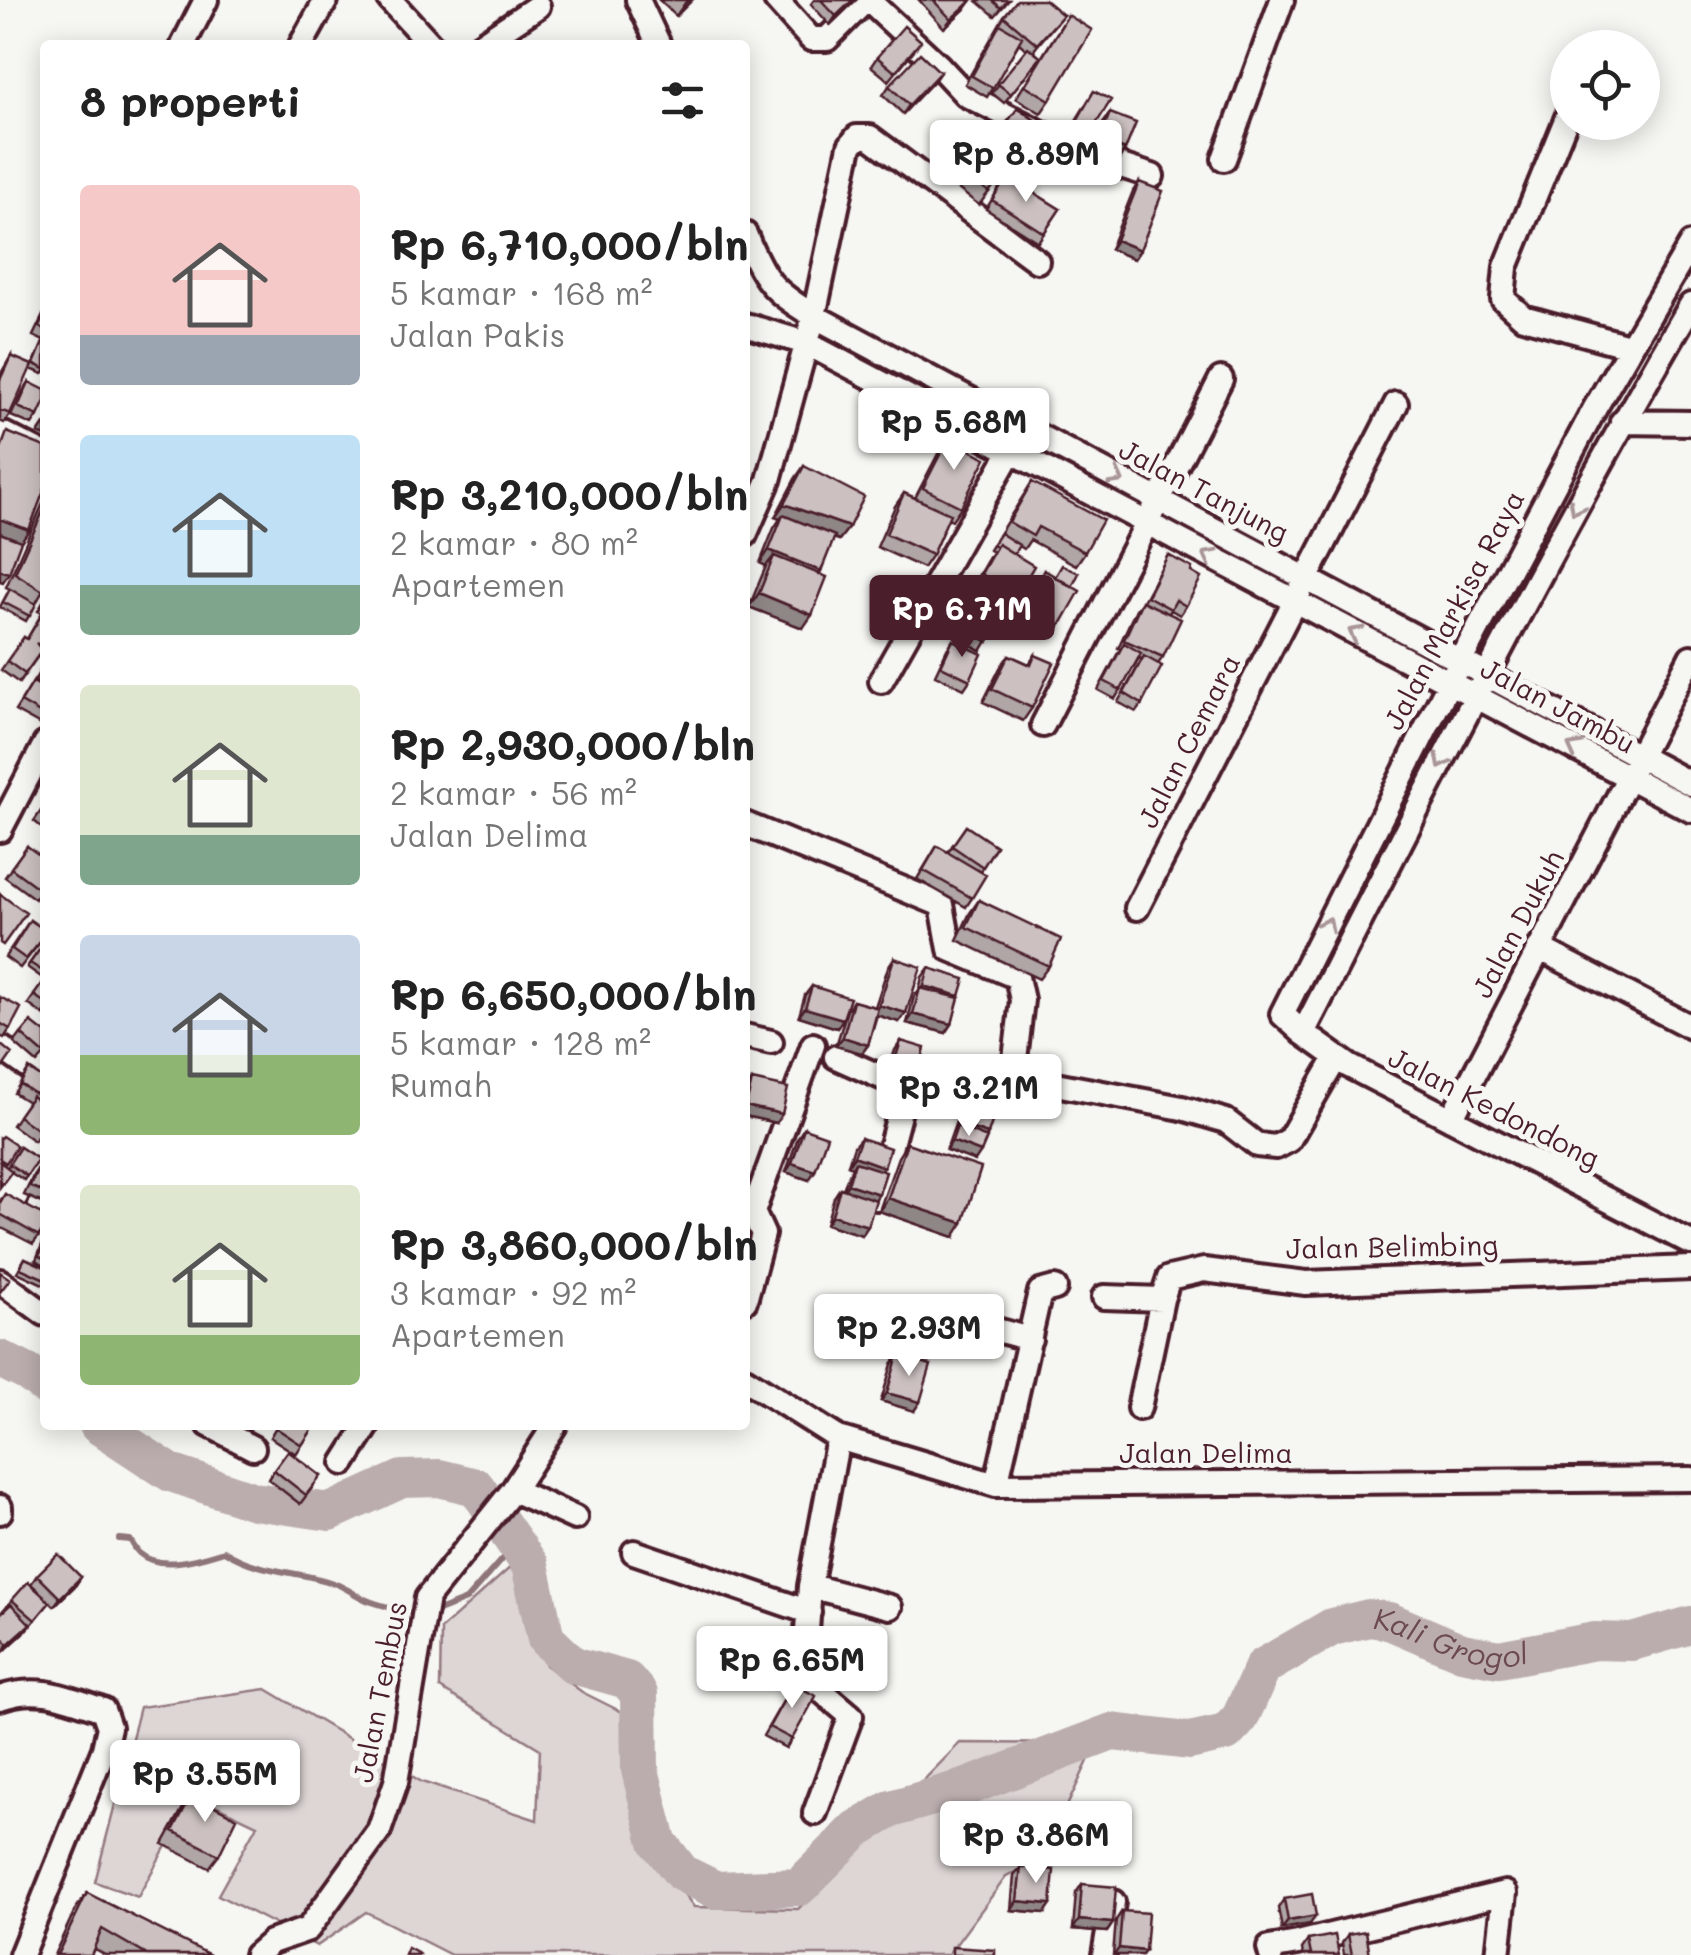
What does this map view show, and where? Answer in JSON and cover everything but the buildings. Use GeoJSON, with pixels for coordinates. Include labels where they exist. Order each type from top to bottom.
{"type":"FeatureCollection","features":[{"type":"Feature","properties":{"kind":"street"},"geometry":{"type":"LineString","coordinates":[[186,40],[206,0]]}},
{"type":"Feature","properties":{"kind":"street"},"geometry":{"type":"LineString","coordinates":[[303,40],[326,0]]}},
{"type":"Feature","properties":{"kind":"street"},"geometry":{"type":"LineString","coordinates":[[390,0],[426,40]]}},
{"type":"Feature","properties":{"kind":"street"},"geometry":{"type":"LineString","coordinates":[[638,0],[657,40]]}},
{"type":"Feature","properties":{"kind":"street"},"geometry":{"type":"LineString","coordinates":[[776,0],[811,39],[827,39],[867,0],[966,95],[1081,154],[1152,176]]}},
{"type":"Feature","properties":{"kind":"street"},"geometry":{"type":"LineString","coordinates":[[1224,160],[1282,0]]}},
{"type":"Feature","properties":{"kind":"street"},"geometry":{"type":"LineString","coordinates":[[487,40],[538,6]]}},
{"type":"Feature","properties":{"kind":"street"},"geometry":{"type":"LineString","coordinates":[[750,524],[769,480],[814,316],[850,146],[856,137],[870,137],[1037,261]]}},
{"type":"Feature","properties":{"kind":"street"},"geometry":{"type":"LineString","coordinates":[[1558,140],[1506,267],[1503,299],[1523,317],[1630,346]]}},
{"type":"Feature","properties":{"kind":"street","name":"Jalan Markisa Raya"},"geometry":{"type":"LineString","coordinates":[[1282,1011],[1455,672],[1630,346],[1691,244]]}},
{"type":"Feature","properties":{"kind":"street","name":"Jalan Tanjung"},"geometry":{"type":"LineString","coordinates":[[750,246],[770,285],[814,316],[1307,580],[1455,672]]}},
{"type":"Feature","properties":{"kind":"street"},"geometry":{"type":"LineString","coordinates":[[1302,1033],[1622,422],[1691,305]]}},
{"type":"Feature","properties":{"kind":"street","name":"Jalan Tanjung"},"geometry":{"type":"LineString","coordinates":[[750,326],[806,343],[1295,601],[1455,672]]}},
{"type":"Feature","properties":{"kind":"street"},"geometry":{"type":"LineString","coordinates":[[1663,352],[1691,351]]}},
{"type":"Feature","properties":{"kind":"street"},"geometry":{"type":"LineString","coordinates":[[1043,725],[1221,379]]}},
{"type":"Feature","properties":{"kind":"street","name":"Jalan Cemara"},"geometry":{"type":"LineString","coordinates":[[1136,908],[1396,404]]}},
{"type":"Feature","properties":{"kind":"street"},"geometry":{"type":"LineString","coordinates":[[1622,422],[1691,423]]}},
{"type":"Feature","properties":{"kind":"street"},"geometry":{"type":"LineString","coordinates":[[881,681],[1024,428]]}},
{"type":"Feature","properties":{"kind":"street"},"geometry":{"type":"LineString","coordinates":[[0,432],[40,452]]}},
{"type":"Feature","properties":{"kind":"street"},"geometry":{"type":"LineString","coordinates":[[750,475],[769,480]]}},
{"type":"Feature","properties":{"kind":"street","name":"Jalan Dukuh"},"geometry":{"type":"LineString","coordinates":[[1451,1119],[1691,657]]}},
{"type":"Feature","properties":{"kind":"street","name":"Jalan Jambu"},"geometry":{"type":"LineString","coordinates":[[1455,672],[1635,767],[1691,810]]}},
{"type":"Feature","properties":{"kind":"street","name":"Jalan Jambu"},"geometry":{"type":"LineString","coordinates":[[1635,767],[1691,784]]}},
{"type":"Feature","properties":{"kind":"street"},"geometry":{"type":"LineString","coordinates":[[0,830],[38,770]]}},
{"type":"Feature","properties":{"kind":"street"},"geometry":{"type":"LineString","coordinates":[[750,826],[942,905],[950,949],[1017,977],[1022,1000],[1013,1076]]}},
{"type":"Feature","properties":{"kind":"street"},"geometry":{"type":"LineString","coordinates":[[1539,948],[1691,1027]]}},
{"type":"Feature","properties":{"kind":"street","name":"Jalan Kedondong"},"geometry":{"type":"LineString","coordinates":[[1282,1011],[1284,1018],[1336,1058],[1691,1243]]}},
{"type":"Feature","properties":{"kind":"street"},"geometry":{"type":"LineString","coordinates":[[750,1037],[771,1042]]}},
{"type":"Feature","properties":{"kind":"street"},"geometry":{"type":"LineString","coordinates":[[750,1209],[813,1045]]}},
{"type":"Feature","properties":{"kind":"street"},"geometry":{"type":"LineString","coordinates":[[0,1046],[34,1071],[40,1069]]}},
{"type":"Feature","properties":{"kind":"street"},"geometry":{"type":"LineString","coordinates":[[836,1057],[906,1088],[1013,1076],[1182,1108],[1226,1121],[1257,1145],[1276,1147],[1289,1140],[1336,1058]]}},
{"type":"Feature","properties":{"kind":"street"},"geometry":{"type":"LineString","coordinates":[[877,1198],[906,1088]]}},
{"type":"Feature","properties":{"kind":"street"},"geometry":{"type":"LineString","coordinates":[[750,1214],[763,1234],[750,1282]]}},
{"type":"Feature","properties":{"kind":"street","name":"Jalan Belimbing"},"geometry":{"type":"LineString","coordinates":[[1162,1299],[1170,1278],[1204,1270],[1306,1283],[1691,1268]]}},
{"type":"Feature","properties":{"kind":"street"},"geometry":{"type":"LineString","coordinates":[[0,1281],[40,1310]]}},
{"type":"Feature","properties":{"kind":"street"},"geometry":{"type":"LineString","coordinates":[[996,1485],[1040,1292],[1056,1288]]}},
{"type":"Feature","properties":{"kind":"street"},"geometry":{"type":"LineString","coordinates":[[1104,1297],[1162,1299],[1139,1408]]}},
{"type":"Feature","properties":{"kind":"street"},"geometry":{"type":"LineString","coordinates":[[963,1322],[1030,1338]]}},
{"type":"Feature","properties":{"kind":"street","name":"Jalan Delima"},"geometry":{"type":"LineString","coordinates":[[750,1382],[838,1438],[996,1485],[1691,1479]]}},
{"type":"Feature","properties":{"kind":"street"},"geometry":{"type":"LineString","coordinates":[[218,1430],[253,1448]]}},
{"type":"Feature","properties":{"kind":"street"},"geometry":{"type":"LineString","coordinates":[[344,1463],[365,1430]]}},
{"type":"Feature","properties":{"kind":"street","name":"Jalan Tembus"},"geometry":{"type":"LineString","coordinates":[[256,1955],[271,1942],[308,1929],[379,1831],[396,1782],[424,1606],[430,1592],[509,1495],[552,1430]]}},
{"type":"Feature","properties":{"kind":"street"},"geometry":{"type":"LineString","coordinates":[[815,1813],[852,1716],[804,1676],[810,1586],[838,1438]]}},
{"type":"Feature","properties":{"kind":"street"},"geometry":{"type":"LineString","coordinates":[[509,1495],[575,1518]]}},
{"type":"Feature","properties":{"kind":"street"},"geometry":{"type":"LineString","coordinates":[[634,1552],[809,1612]]}},
{"type":"Feature","properties":{"kind":"street"},"geometry":{"type":"LineString","coordinates":[[810,1586],[890,1607]]}},
{"type":"Feature","properties":{"kind":"street"},"geometry":{"type":"LineString","coordinates":[[0,1698],[50,1692],[103,1710],[109,1727],[104,1749],[21,1955]]}},
{"type":"Feature","properties":{"kind":"street"},"geometry":{"type":"LineString","coordinates":[[1104,1955],[1114,1894]]}},
{"type":"Feature","properties":{"kind":"street"},"geometry":{"type":"LineString","coordinates":[[1270,1955],[1269,1948],[1506,1894],[1498,1955]]}},
{"type":"Feature","properties":{"kind":"shaded area"},"geometry":{"type":"Polygon","coordinates":[[[513,1565],[546,1665],[582,1692],[632,1717],[658,1859],[694,1907],[798,1909],[960,1743],[1096,1744],[1068,1804],[1058,1852],[1006,1877],[948,1955],[451,1955],[366,1912],[317,1946],[218,1895],[257,1825],[194,1795],[138,1897],[95,1882],[140,1707],[266,1689],[422,1782],[537,1820],[540,1749],[440,1688],[441,1629],[513,1565]]]}},
{"type":"Feature","properties":{"kind":"waterway","name":"Kali Grogol"},"geometry":{"type":"LineString","coordinates":[[0,1359],[40,1382]]}},
{"type":"Feature","properties":{"kind":"waterway","name":"Kali Grogol"},"geometry":{"type":"LineString","coordinates":[[106,1430],[171,1473],[254,1501],[330,1512],[402,1479],[439,1478],[476,1487],[530,1565],[546,1639],[573,1665],[627,1680],[639,1694],[640,1770],[658,1842],[682,1873],[716,1890],[799,1887],[857,1829],[891,1809],[967,1787],[1112,1732],[1189,1741],[1226,1733],[1240,1718],[1263,1667],[1332,1627],[1369,1618],[1389,1621],[1462,1652],[1499,1659],[1595,1641],[1632,1642],[1691,1625]]}},
{"type":"Feature","properties":{"kind":"waterway"},"geometry":{"type":"LineString","coordinates":[[119,1539],[130,1540],[139,1553],[158,1562],[181,1562],[224,1551],[251,1564],[322,1580],[367,1600],[417,1614]]}},
{"type":"Feature","properties":{"kind":"waterway"},"geometry":{"type":"LineString","coordinates":[[438,1611],[466,1600],[515,1544]]}}]}
